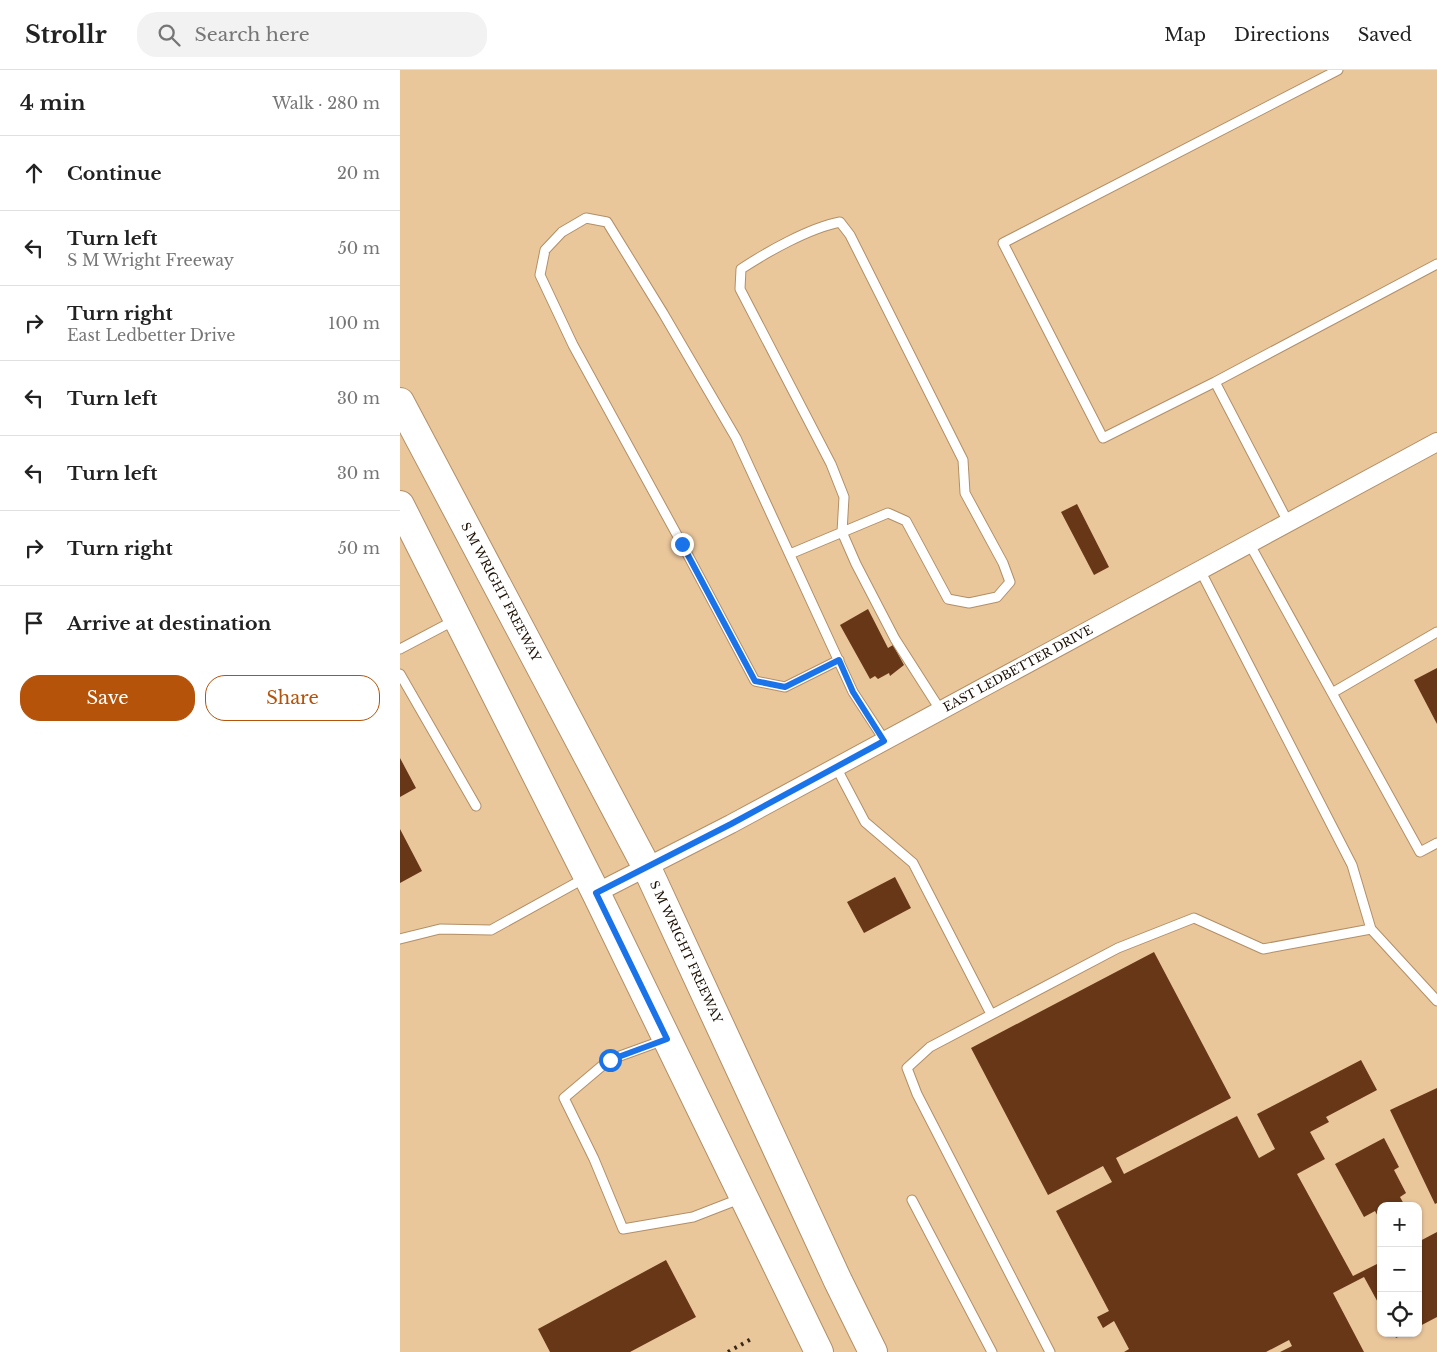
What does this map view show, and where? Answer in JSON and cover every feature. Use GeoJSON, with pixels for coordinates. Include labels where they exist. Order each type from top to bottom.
{"type":"FeatureCollection","features":[{"type":"Feature","properties":{"kind":"main road","name":"S M WRIGHT FREEWAY"},"geometry":{"type":"LineString","coordinates":[[400,402],[647,868],[872,1352]]}},
{"type":"Feature","properties":{"kind":"main road"},"geometry":{"type":"LineString","coordinates":[[400,505],[592,885],[819,1352]]}},
{"type":"Feature","properties":{"kind":"street","name":"EAST LEDBETTER DRIVE"},"geometry":{"type":"LineString","coordinates":[[592,885],[647,868],[1437,442]]}},
{"type":"Feature","properties":{"kind":"lane"},"geometry":{"type":"LineString","coordinates":[[1338,70],[1003,243],[1104,438],[1215,382],[1437,264]]}},
{"type":"Feature","properties":{"kind":"lane"},"geometry":{"type":"LineString","coordinates":[[839,660],[785,687],[755,681],[573,345],[540,275],[545,250],[562,232],[586,218],[607,222],[736,438],[839,660],[853,692],[884,741]]}},
{"type":"Feature","properties":{"kind":"lane"},"geometry":{"type":"LineString","coordinates":[[790,554],[842,532],[888,513],[906,521],[948,599],[969,603],[997,597],[1010,582],[1004,563],[965,493],[963,460],[850,236],[840,222],[826,224],[764,254],[741,269],[740,289],[831,464],[844,497],[842,532],[895,639],[940,711]]}},
{"type":"Feature","properties":{"kind":"lane"},"geometry":{"type":"LineString","coordinates":[[1215,382],[1288,522]]}},
{"type":"Feature","properties":{"kind":"lane"},"geometry":{"type":"LineString","coordinates":[[1249,543],[1420,852],[1437,843]]}},
{"type":"Feature","properties":{"kind":"lane"},"geometry":{"type":"LineString","coordinates":[[1200,570],[1352,865],[1371,929],[1437,1001]]}},
{"type":"Feature","properties":{"kind":"lane"},"geometry":{"type":"LineString","coordinates":[[400,649],[458,619]]}},
{"type":"Feature","properties":{"kind":"lane"},"geometry":{"type":"LineString","coordinates":[[1332,693],[1437,632]]}},
{"type":"Feature","properties":{"kind":"lane"},"geometry":{"type":"LineString","coordinates":[[400,674],[476,806]]}},
{"type":"Feature","properties":{"kind":"lane"},"geometry":{"type":"LineString","coordinates":[[836,767],[865,822],[913,863],[991,1014]]}},
{"type":"Feature","properties":{"kind":"lane"},"geometry":{"type":"LineString","coordinates":[[400,939],[440,929],[491,930],[592,885]]}},
{"type":"Feature","properties":{"kind":"lane"},"geometry":{"type":"LineString","coordinates":[[1050,1352],[917,1094],[907,1068],[930,1047],[991,1014],[1118,948],[1194,918],[1263,948],[1371,929]]}},
{"type":"Feature","properties":{"kind":"lane"},"geometry":{"type":"LineString","coordinates":[[667,1039],[610,1060],[564,1098],[594,1159],[622,1229],[693,1217],[744,1198]]}},
{"type":"Feature","properties":{"kind":"lane"},"geometry":{"type":"LineString","coordinates":[[912,1200],[992,1352]]}},
{"type":"Feature","properties":{"kind":"building"},"geometry":{"type":"Polygon","coordinates":[[[1077,504],[1109,567],[1094,575],[1061,512],[1077,504]]]}},
{"type":"Feature","properties":{"kind":"building"},"geometry":{"type":"Polygon","coordinates":[[[868,609],[888,648],[893,645],[904,665],[890,676],[889,673],[878,679],[875,676],[870,679],[840,625],[868,609]]]}},
{"type":"Feature","properties":{"kind":"building"},"geometry":{"type":"Polygon","coordinates":[[[1437,668],[1437,724],[1414,680],[1437,668]]]}},
{"type":"Feature","properties":{"kind":"building"},"geometry":{"type":"Polygon","coordinates":[[[400,758],[416,788],[400,797],[400,758]]]}},
{"type":"Feature","properties":{"kind":"building"},"geometry":{"type":"Polygon","coordinates":[[[400,829],[422,871],[400,883],[400,829]]]}},
{"type":"Feature","properties":{"kind":"building"},"geometry":{"type":"Polygon","coordinates":[[[895,877],[911,908],[864,933],[847,902],[895,877]]]}},
{"type":"Feature","properties":{"kind":"building"},"geometry":{"type":"Polygon","coordinates":[[[1154,952],[1231,1098],[1116,1158],[1124,1174],[1237,1116],[1259,1158],[1275,1149],[1257,1114],[1361,1060],[1377,1090],[1326,1117],[1329,1122],[1310,1132],[1325,1159],[1297,1174],[1353,1276],[1377,1264],[1377,1301],[1364,1277],[1333,1293],[1364,1352],[1280,1352],[1292,1346],[1289,1340],[1266,1352],[1124,1352],[1129,1349],[1114,1321],[1103,1328],[1097,1317],[1109,1311],[1056,1211],[1112,1182],[1103,1166],[1048,1195],[971,1048],[1154,952]]]}},
{"type":"Feature","properties":{"kind":"building"},"geometry":{"type":"Polygon","coordinates":[[[1437,1088],[1437,1203],[1435,1204],[1390,1110],[1437,1088]]]}},
{"type":"Feature","properties":{"kind":"building"},"geometry":{"type":"Polygon","coordinates":[[[1384,1138],[1399,1167],[1394,1170],[1406,1193],[1400,1197],[1403,1202],[1377,1202],[1377,1215],[1375,1211],[1364,1217],[1335,1164],[1384,1138]]]}},
{"type":"Feature","properties":{"kind":"building"},"geometry":{"type":"Polygon","coordinates":[[[1437,1232],[1437,1317],[1422,1325],[1422,1247],[1422,1240],[1437,1232]]]}},
{"type":"Feature","properties":{"kind":"building"},"geometry":{"type":"Polygon","coordinates":[[[666,1260],[696,1317],[630,1352],[550,1352],[538,1329],[666,1260]]]}},
{"type":"Feature","properties":{"kind":"railway"},"geometry":{"type":"LineString","coordinates":[[728,1352],[753,1338]]}},
{"type":"Feature","properties":{"kind":"route"},"geometry":{"type":"LineString","coordinates":[[610,1060],[667,1039],[596,893],[731,824],[884,741],[853,692],[839,660],[785,687],[755,681],[682,544]]}}]}
